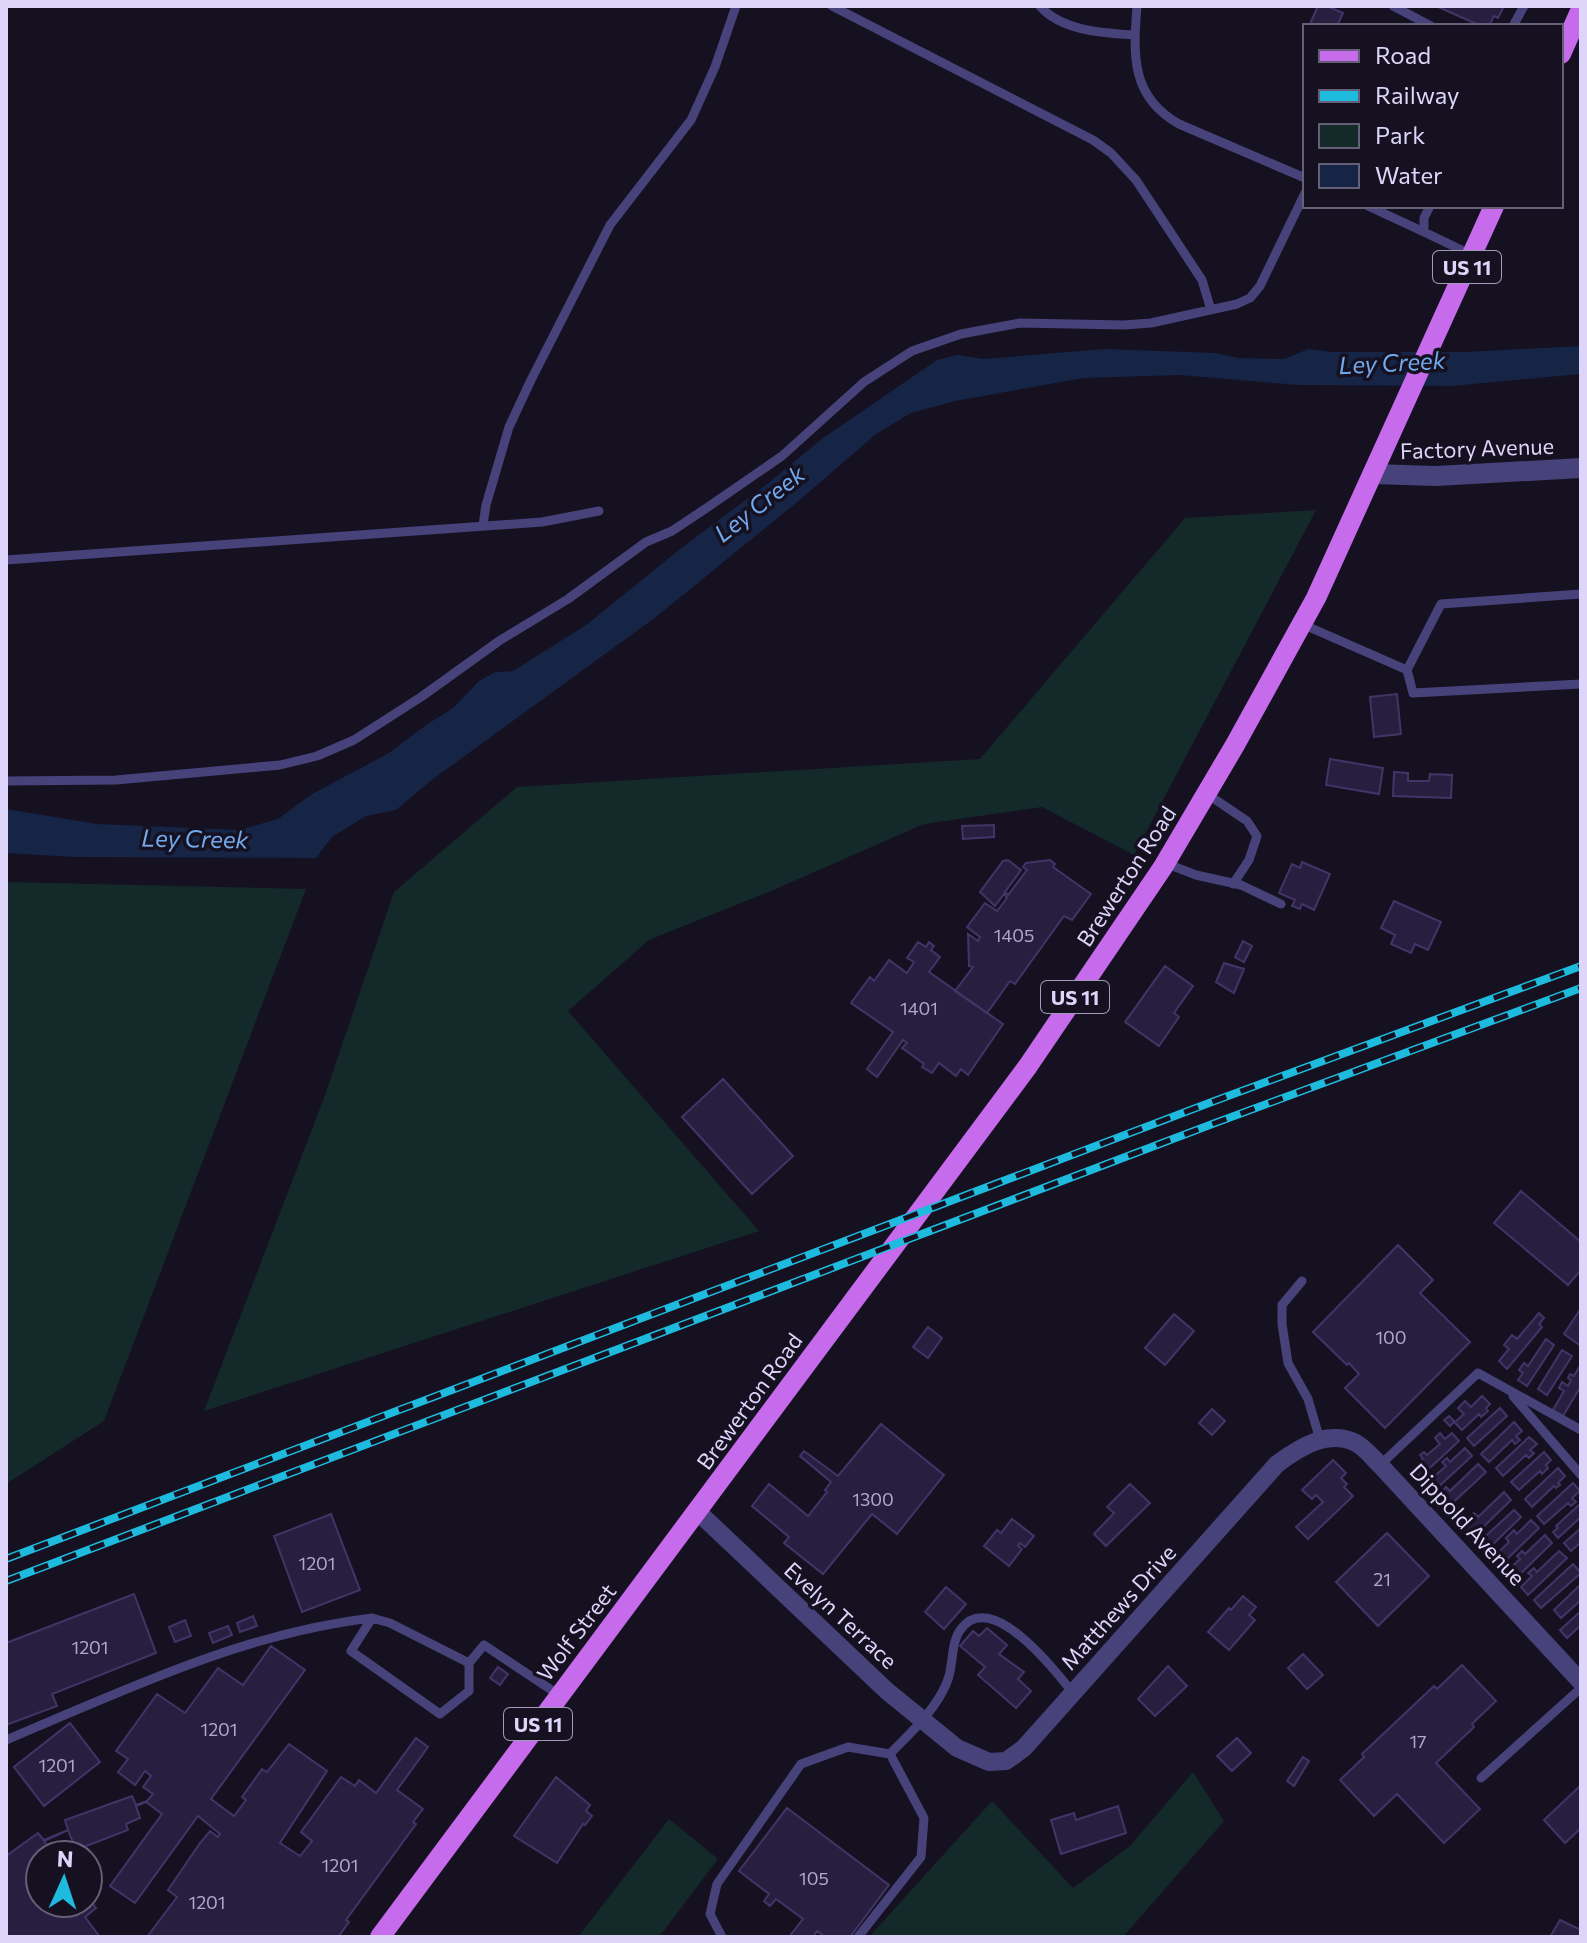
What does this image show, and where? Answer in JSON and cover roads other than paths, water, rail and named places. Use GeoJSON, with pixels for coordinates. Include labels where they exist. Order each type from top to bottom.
{"type":"FeatureCollection","features":[{"type":"Feature","properties":{"kind":"main road"},"geometry":{"type":"LineString","coordinates":[[1563,50],[1581,9]]}},
{"type":"Feature","properties":{"kind":"main road","name":"Brewerton Road"},"geometry":{"type":"LineString","coordinates":[[697,1511],[1028,1066],[1165,863],[1302,624],[1374,474],[1493,208]]}},
{"type":"Feature","properties":{"kind":"main road","name":"Wolf Street"},"geometry":{"type":"LineString","coordinates":[[380,1937],[697,1511]]}},
{"type":"Feature","properties":{"kind":"street","name":"Factory Avenue"},"geometry":{"type":"LineString","coordinates":[[1374,474],[1436,476],[1581,468]]}},
{"type":"Feature","properties":{"kind":"street","name":"Dippold Avenue"},"geometry":{"type":"LineString","coordinates":[[1301,1447],[1320,1440],[1342,1438],[1359,1444],[1581,1682]]}},
{"type":"Feature","properties":{"kind":"street","name":"Matthews Drive"},"geometry":{"type":"LineString","coordinates":[[957,1748],[989,1762],[1006,1761],[1024,1748],[1277,1464],[1301,1447]]}},
{"type":"Feature","properties":{"kind":"street","name":"Evelyn Terrace"},"geometry":{"type":"LineString","coordinates":[[697,1511],[887,1691],[957,1748]]}},
{"type":"Feature","properties":{"kind":"lane"},"geometry":{"type":"LineString","coordinates":[[483,525],[509,427],[531,380],[610,225],[691,120],[715,67],[736,6]]}},
{"type":"Feature","properties":{"kind":"lane"},"geometry":{"type":"LineString","coordinates":[[832,6],[1079,133],[1111,153],[1136,180],[1202,280],[1211,310]]}},
{"type":"Feature","properties":{"kind":"lane"},"geometry":{"type":"LineString","coordinates":[[1040,6],[1047,15],[1095,32],[1135,35]]}},
{"type":"Feature","properties":{"kind":"lane"},"geometry":{"type":"LineString","coordinates":[[1137,6],[1137,74],[1147,97],[1161,114],[1303,177]]}},
{"type":"Feature","properties":{"kind":"lane"},"geometry":{"type":"LineString","coordinates":[[1393,6],[1427,24]]}},
{"type":"Feature","properties":{"kind":"lane"},"geometry":{"type":"LineString","coordinates":[[1514,24],[1524,6]]}},
{"type":"Feature","properties":{"kind":"lane"},"geometry":{"type":"LineString","coordinates":[[6,781],[142,778],[267,767],[317,756],[354,740],[499,641],[568,599],[646,542],[672,531],[782,456],[864,382],[912,351],[992,327],[1020,323],[1151,323],[1237,304],[1257,292],[1303,197]]}},
{"type":"Feature","properties":{"kind":"lane"},"geometry":{"type":"LineString","coordinates":[[1372,208],[1472,255]]}},
{"type":"Feature","properties":{"kind":"lane"},"geometry":{"type":"LineString","coordinates":[[1424,232],[1424,218],[1429,208]]}},
{"type":"Feature","properties":{"kind":"lane"},"geometry":{"type":"LineString","coordinates":[[6,560],[542,522],[599,511]]}},
{"type":"Feature","properties":{"kind":"lane"},"geometry":{"type":"LineString","coordinates":[[1581,594],[1441,604],[1407,670],[1413,693],[1581,684]]}},
{"type":"Feature","properties":{"kind":"lane"},"geometry":{"type":"LineString","coordinates":[[1302,624],[1407,670]]}},
{"type":"Feature","properties":{"kind":"lane"},"geometry":{"type":"LineString","coordinates":[[1206,794],[1247,821],[1257,836],[1249,860],[1233,884]]}},
{"type":"Feature","properties":{"kind":"lane"},"geometry":{"type":"LineString","coordinates":[[1165,863],[1233,884],[1281,904]]}},
{"type":"Feature","properties":{"kind":"lane"},"geometry":{"type":"LineString","coordinates":[[1302,1281],[1282,1305],[1282,1324],[1288,1363],[1308,1399],[1320,1440]]}},
{"type":"Feature","properties":{"kind":"lane"},"geometry":{"type":"LineString","coordinates":[[1380,1465],[1478,1373],[1581,1430]]}},
{"type":"Feature","properties":{"kind":"lane"},"geometry":{"type":"LineString","coordinates":[[1508,1390],[1581,1475]]}},
{"type":"Feature","properties":{"kind":"lane"},"geometry":{"type":"LineString","coordinates":[[890,1754],[922,1720],[947,1683],[958,1632],[969,1620],[989,1617],[1006,1625],[1046,1659],[1073,1693]]}},
{"type":"Feature","properties":{"kind":"lane"},"geometry":{"type":"LineString","coordinates":[[6,1740],[191,1663],[261,1639],[372,1618],[390,1623],[469,1663]]}},
{"type":"Feature","properties":{"kind":"lane"},"geometry":{"type":"LineString","coordinates":[[372,1618],[351,1651],[440,1714],[469,1691],[469,1663],[484,1645],[559,1695]]}},
{"type":"Feature","properties":{"kind":"lane"},"geometry":{"type":"LineString","coordinates":[[1481,1778],[1581,1688]]}},
{"type":"Feature","properties":{"kind":"lane"},"geometry":{"type":"LineString","coordinates":[[722,1937],[710,1914],[717,1884],[801,1764],[848,1747],[890,1754]]}},
{"type":"Feature","properties":{"kind":"lane"},"geometry":{"type":"LineString","coordinates":[[858,1937],[921,1857],[924,1818],[890,1754]]}},
{"type":"Feature","properties":{"kind":"water","name":"Ley Creek"},"geometry":{"type":"Polygon","coordinates":[[[1581,346],[1581,374],[1452,386],[1298,385],[1180,375],[1084,378],[955,401],[911,413],[876,434],[656,617],[433,779],[396,810],[366,816],[332,837],[316,858],[75,857],[6,853],[6,809],[97,824],[239,830],[278,819],[312,794],[389,753],[453,708],[479,681],[495,672],[513,671],[586,625],[823,438],[937,360],[957,355],[984,359],[1105,349],[1284,359],[1308,349],[1333,352],[1465,352],[1581,346]]]}},
{"type":"Feature","properties":{"kind":"railway"},"geometry":{"type":"LineString","coordinates":[[6,1559],[1209,1103],[1581,966]]}},
{"type":"Feature","properties":{"kind":"railway"},"geometry":{"type":"LineString","coordinates":[[6,1581],[1215,1123],[1581,988]]}}]}
